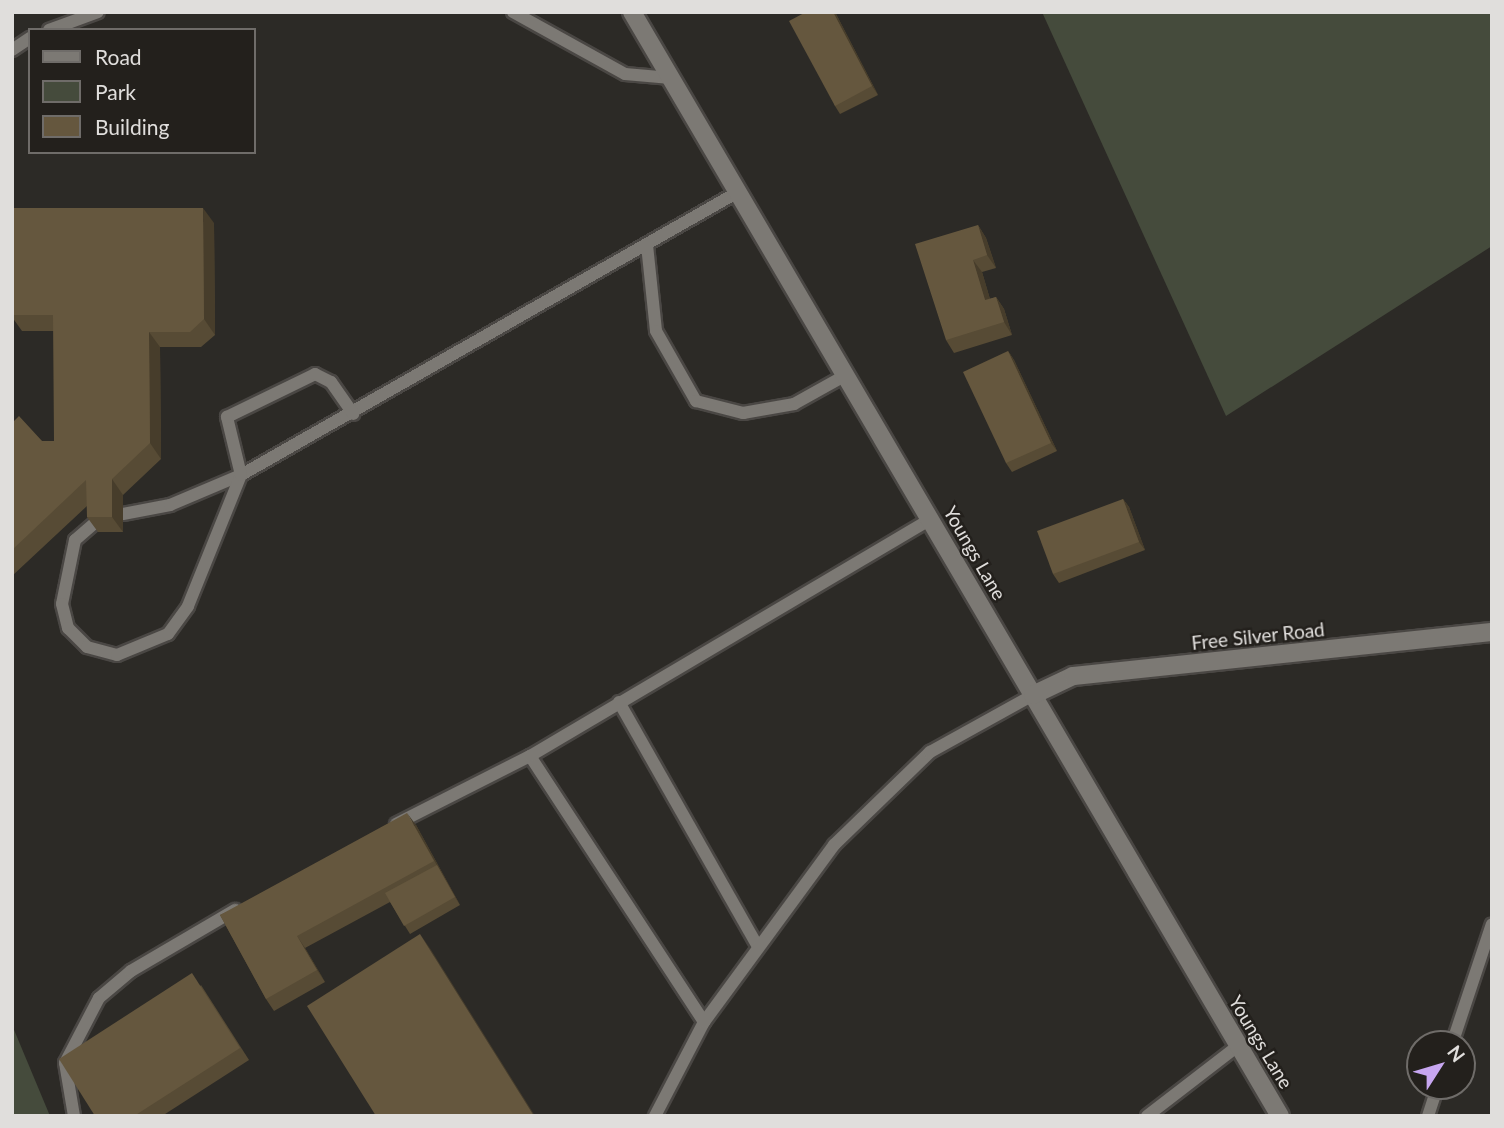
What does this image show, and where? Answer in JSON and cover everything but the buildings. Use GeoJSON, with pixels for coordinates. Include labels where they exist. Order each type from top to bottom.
{"type":"FeatureCollection","features":[{"type":"Feature","properties":{"kind":"street","name":"Youngs Lane"},"geometry":{"type":"LineString","coordinates":[[632,12],[1280,1116]]}},
{"type":"Feature","properties":{"kind":"street","name":"Free Silver Road"},"geometry":{"type":"LineString","coordinates":[[1033,695],[1073,676],[1492,632]]}},
{"type":"Feature","properties":{"kind":"lane"},"geometry":{"type":"LineString","coordinates":[[54,28],[98,12]]}},
{"type":"Feature","properties":{"kind":"lane"},"geometry":{"type":"LineString","coordinates":[[513,12],[625,74],[671,78]]}},
{"type":"Feature","properties":{"kind":"lane"},"geometry":{"type":"LineString","coordinates":[[12,50],[28,39]]}},
{"type":"Feature","properties":{"kind":"lane"},"geometry":{"type":"LineString","coordinates":[[123,514],[170,505],[241,475],[353,414],[738,192]]}},
{"type":"Feature","properties":{"kind":"lane"},"geometry":{"type":"LineString","coordinates":[[647,245],[656,331],[696,401],[743,413],[794,404],[846,375]]}},
{"type":"Feature","properties":{"kind":"lane"},"geometry":{"type":"LineString","coordinates":[[97,521],[75,540],[62,604],[68,628],[88,647],[117,655],[168,634],[188,606],[241,475],[227,417],[315,374],[331,382],[353,414]]}},
{"type":"Feature","properties":{"kind":"lane"},"geometry":{"type":"LineString","coordinates":[[385,830],[530,757],[931,519]]}},
{"type":"Feature","properties":{"kind":"lane"},"geometry":{"type":"LineString","coordinates":[[655,1116],[704,1021],[757,945],[878,797],[929,752],[1033,695]]}},
{"type":"Feature","properties":{"kind":"lane"},"geometry":{"type":"LineString","coordinates":[[619,702],[757,945]]}},
{"type":"Feature","properties":{"kind":"lane"},"geometry":{"type":"LineString","coordinates":[[530,757],[704,1021]]}},
{"type":"Feature","properties":{"kind":"lane"},"geometry":{"type":"LineString","coordinates":[[74,1116],[65,1063],[99,998],[131,971],[246,904]]}},
{"type":"Feature","properties":{"kind":"lane"},"geometry":{"type":"LineString","coordinates":[[1457,1030],[1492,924]]}},
{"type":"Feature","properties":{"kind":"lane"},"geometry":{"type":"LineString","coordinates":[[1147,1116],[1238,1046]]}},
{"type":"Feature","properties":{"kind":"green space"},"geometry":{"type":"Polygon","coordinates":[[[1042,12],[1492,12],[1492,246],[1226,416],[1042,12]]]}},
{"type":"Feature","properties":{"kind":"green space"},"geometry":{"type":"Polygon","coordinates":[[[12,1025],[50,1116],[12,1116],[12,1025]]]}}]}
